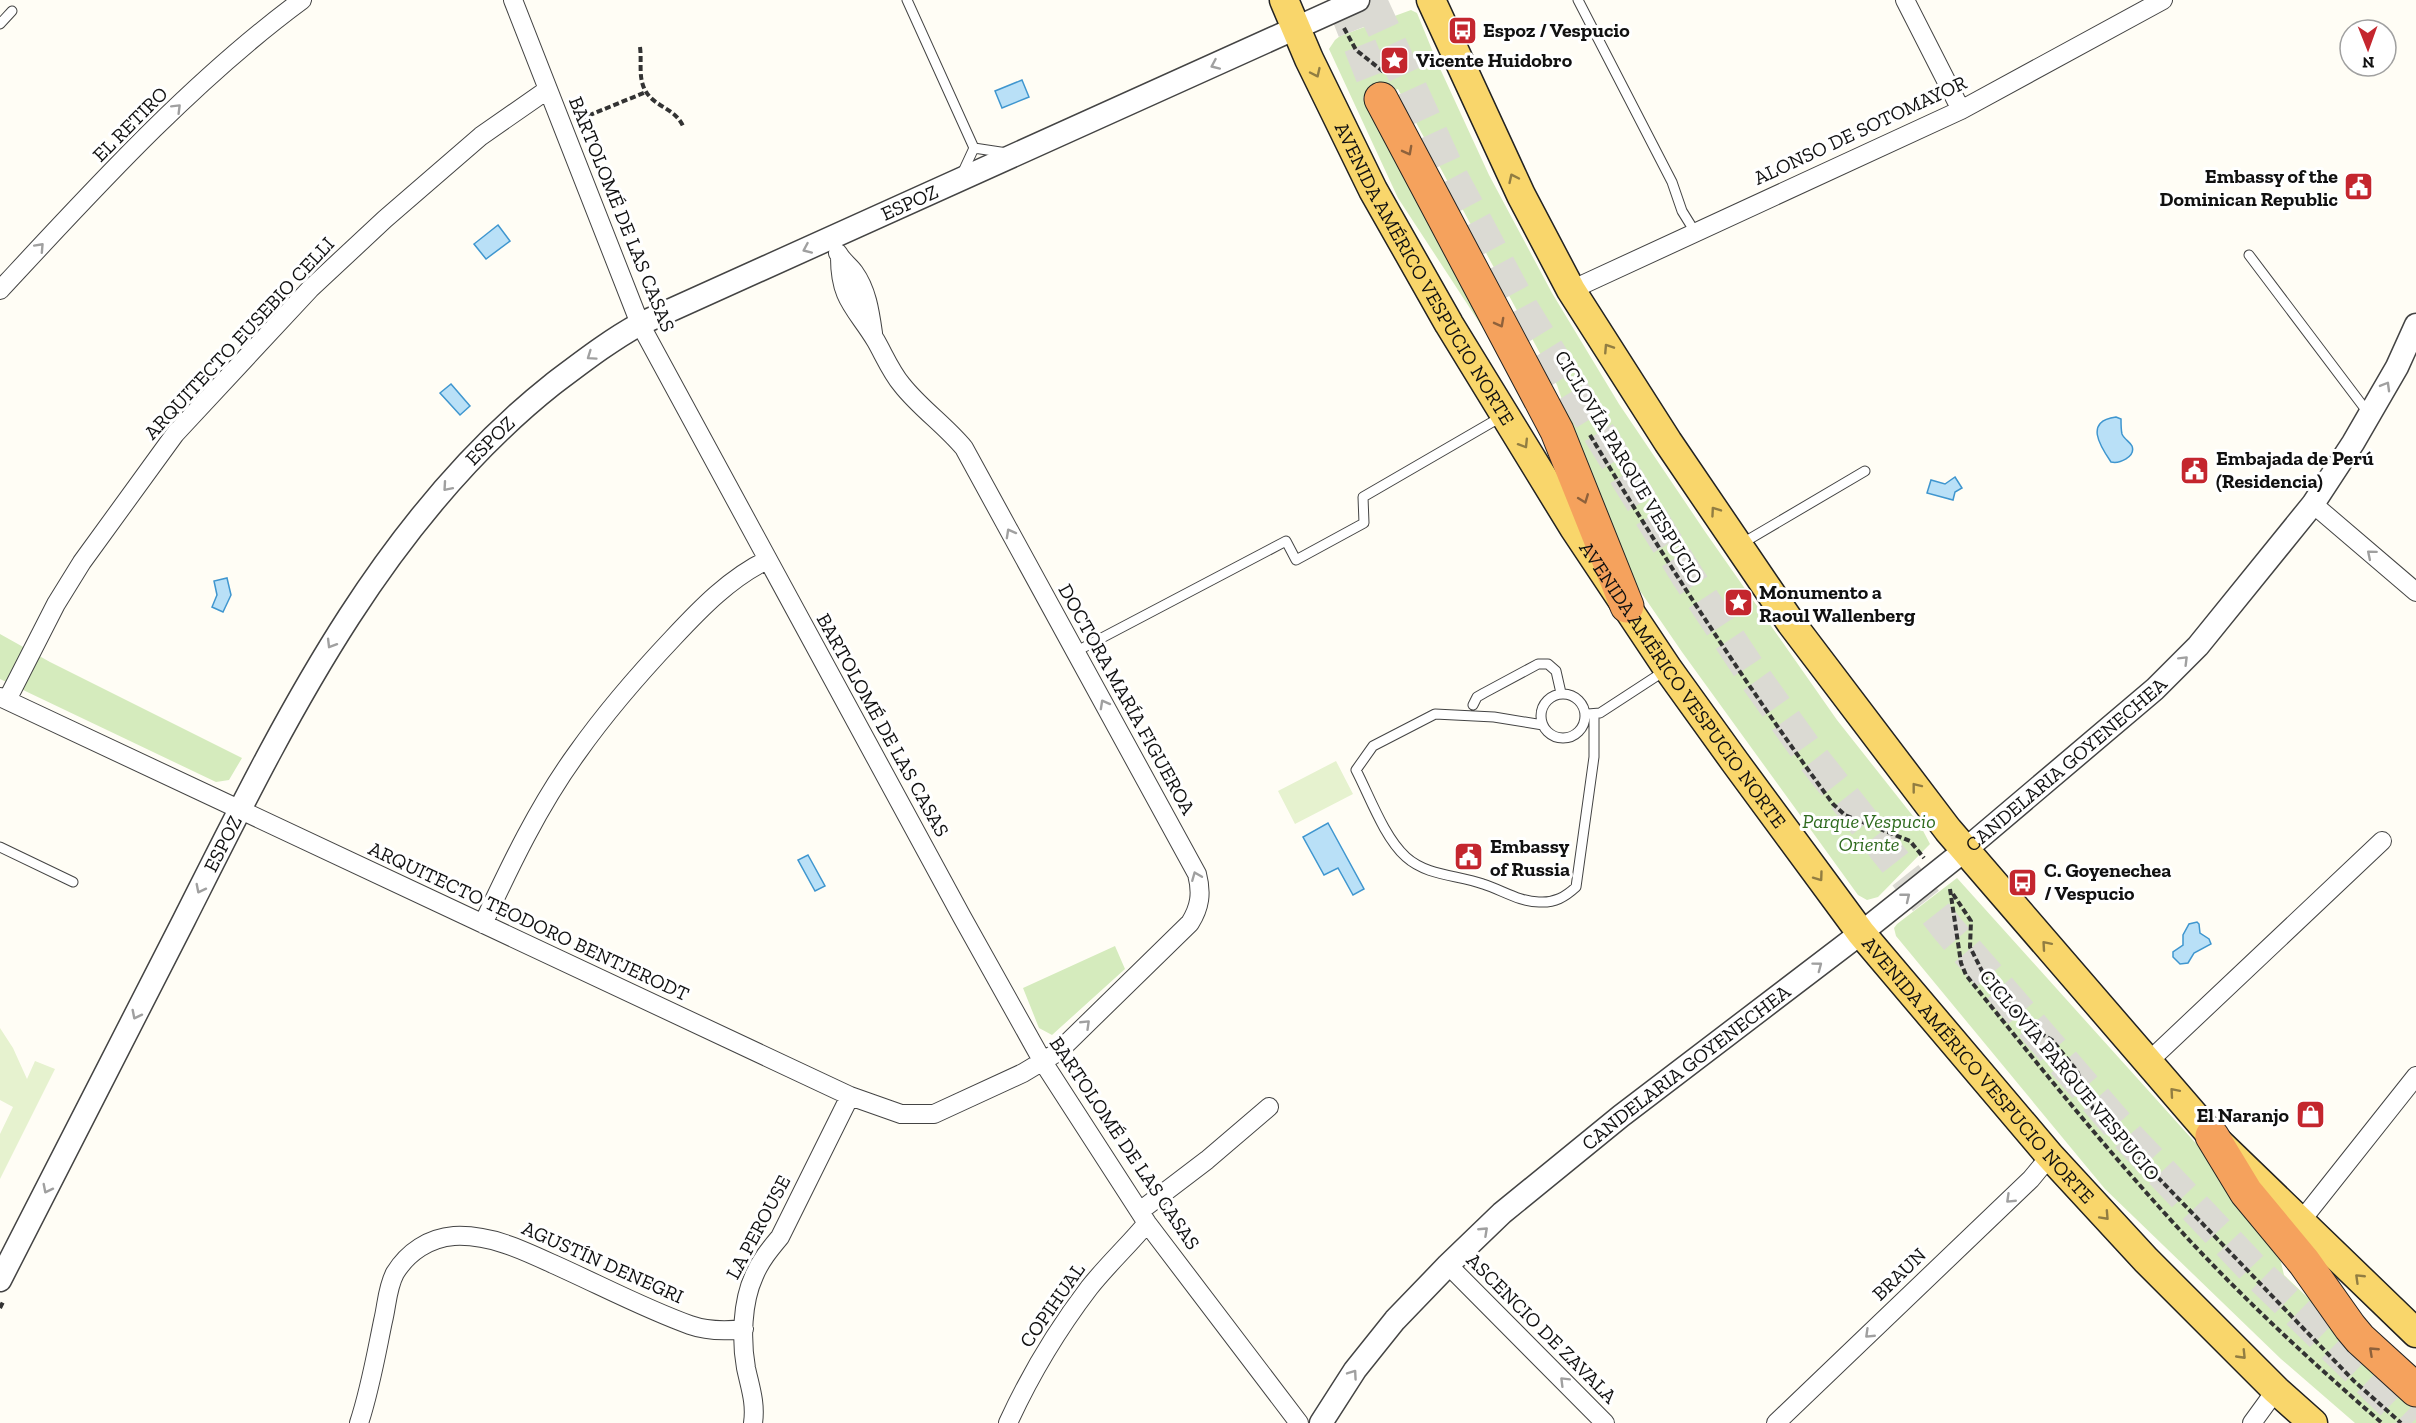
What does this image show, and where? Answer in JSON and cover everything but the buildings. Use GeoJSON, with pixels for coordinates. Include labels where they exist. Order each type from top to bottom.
{"type":"FeatureCollection","features":[{"type":"Feature","properties":{"kind":"highway"},"geometry":{"type":"LineString","coordinates":[[1384,87],[1557,431],[1627,606]]}},
{"type":"Feature","properties":{"kind":"highway"},"geometry":{"type":"LineString","coordinates":[[2212,1136],[2247,1192],[2304,1262],[2350,1327],[2416,1390]]}},
{"type":"Feature","properties":{"kind":"main road","name":"AVENIDA AMÉRICO VESPUCIO NORTE"},"geometry":{"type":"LineString","coordinates":[[1284,0],[1337,118],[1389,219],[1449,324],[1574,528],[1668,669],[1861,933],[2050,1156],[2146,1260],[2276,1390],[2313,1423]]}},
{"type":"Feature","properties":{"kind":"main road"},"geometry":{"type":"LineString","coordinates":[[1431,0],[1521,195],[1570,290],[1668,442],[1791,623],[1965,850],[2212,1136],[2416,1333]]}},
{"type":"Feature","properties":{"kind":"street","name":"EL RETIRO"},"geometry":{"type":"LineString","coordinates":[[0,290],[198,87],[262,29],[302,0]]}},
{"type":"Feature","properties":{"kind":"street","name":"BARTOLOMÉ DE LAS CASAS"},"geometry":{"type":"LineString","coordinates":[[513,0],[640,324],[1043,1062],[1143,1217],[1299,1423]]}},
{"type":"Feature","properties":{"kind":"street","name":"ESPOZ"},"geometry":{"type":"LineString","coordinates":[[0,1280],[285,723],[340,629],[370,585],[437,499],[492,438],[531,402],[573,369],[640,324],[836,248],[960,179],[1358,0]]}},
{"type":"Feature","properties":{"kind":"street"},"geometry":{"type":"LineString","coordinates":[[1905,0],[1961,110]]}},
{"type":"Feature","properties":{"kind":"street","name":"ALONSO DE SOTOMAYOR"},"geometry":{"type":"LineString","coordinates":[[1570,290],[1961,110],[2163,0]]}},
{"type":"Feature","properties":{"kind":"street","name":"ARQUITECTO EUSEBIO CELLI"},"geometry":{"type":"LineString","coordinates":[[4,699],[56,604],[82,562],[176,434],[310,289],[385,219],[481,136],[548,90]]}},
{"type":"Feature","properties":{"kind":"street","name":"DOCTORA MARÍA FIGUEROA"},"geometry":{"type":"LineString","coordinates":[[836,248],[840,276],[852,308],[874,338],[901,384],[951,432],[964,448],[1197,874],[1201,894],[1196,914],[1190,923],[1058,1052],[1043,1062]]}},
{"type":"Feature","properties":{"kind":"street","name":"CANDELARIA GOYENECHEA"},"geometry":{"type":"LineString","coordinates":[[1321,1423],[1355,1370],[1395,1320],[1502,1214],[1621,1116],[1861,933],[1943,880],[1965,850],[2155,689],[2198,646],[2313,504],[2397,367],[2416,325]]}},
{"type":"Feature","properties":{"kind":"street"},"geometry":{"type":"LineString","coordinates":[[2313,504],[2416,592]]}},
{"type":"Feature","properties":{"kind":"street"},"geometry":{"type":"LineString","coordinates":[[483,924],[553,790],[606,714],[650,663],[704,607],[750,568],[767,560]]}},
{"type":"Feature","properties":{"kind":"street","name":"ARQUITECTO TEODORO BENTJERODT"},"geometry":{"type":"LineString","coordinates":[[4,699],[850,1096],[901,1114],[934,1114],[1043,1062]]}},
{"type":"Feature","properties":{"kind":"street"},"geometry":{"type":"LineString","coordinates":[[2148,1062],[2382,841]]}},
{"type":"Feature","properties":{"kind":"street"},"geometry":{"type":"LineString","coordinates":[[2301,1221],[2416,1076]]}},
{"type":"Feature","properties":{"kind":"street","name":"LA PEROUSE"},"geometry":{"type":"LineString","coordinates":[[753,1423],[755,1398],[746,1367],[744,1329],[747,1298],[754,1276],[784,1229],[850,1096]]}},
{"type":"Feature","properties":{"kind":"street","name":"COPIHUAL"},"geometry":{"type":"LineString","coordinates":[[1008,1423],[1038,1363],[1062,1325],[1143,1217],[1269,1107]]}},
{"type":"Feature","properties":{"kind":"street","name":"BRAUN"},"geometry":{"type":"LineString","coordinates":[[1776,1423],[2031,1179],[2050,1156]]}},
{"type":"Feature","properties":{"kind":"street","name":"AGUSTÍN DENEGRI"},"geometry":{"type":"LineString","coordinates":[[359,1423],[370,1383],[388,1290],[394,1276],[402,1262],[414,1251],[442,1238],[469,1236],[511,1245],[692,1326],[728,1330],[744,1329]]}},
{"type":"Feature","properties":{"kind":"street","name":"ASCENCIO DE ZAVALA"},"geometry":{"type":"LineString","coordinates":[[1448,1265],[1595,1420]]}},
{"type":"Feature","properties":{"kind":"street"},"geometry":{"type":"LineString","coordinates":[[2252,1423],[2276,1390]]}},
{"type":"Feature","properties":{"kind":"lane"},"geometry":{"type":"LineString","coordinates":[[907,0],[974,148],[960,179]]}},
{"type":"Feature","properties":{"kind":"lane"},"geometry":{"type":"LineString","coordinates":[[1578,0],[1672,182],[1682,211],[1695,232]]}},
{"type":"Feature","properties":{"kind":"lane"},"geometry":{"type":"LineString","coordinates":[[0,24],[12,11]]}},
{"type":"Feature","properties":{"kind":"lane"},"geometry":{"type":"LineString","coordinates":[[974,148],[1015,154]]}},
{"type":"Feature","properties":{"kind":"lane"},"geometry":{"type":"LineString","coordinates":[[2249,255],[2369,415]]}},
{"type":"Feature","properties":{"kind":"lane"},"geometry":{"type":"LineString","coordinates":[[1075,652],[1286,541],[1296,560],[1364,524],[1363,497],[1506,415]]}},
{"type":"Feature","properties":{"kind":"lane"},"geometry":{"type":"LineString","coordinates":[[1739,545],[1865,471]]}},
{"type":"Feature","properties":{"kind":"lane"},"geometry":{"type":"LineString","coordinates":[[1473,705],[1477,697],[1538,664],[1548,664],[1556,671],[1561,693]]}},
{"type":"Feature","properties":{"kind":"lane"},"geometry":{"type":"LineString","coordinates":[[1590,714],[1600,713],[1668,669]]}},
{"type":"Feature","properties":{"kind":"lane"},"geometry":{"type":"LineString","coordinates":[[1543,725],[1541,711],[1544,704],[1561,693],[1575,696],[1590,714],[1593,757],[1576,887],[1563,899],[1542,902],[1527,901],[1480,883],[1430,871],[1407,858],[1393,843],[1356,770],[1372,746],[1435,714],[1494,717],[1543,725],[1554,735],[1569,737],[1581,728],[1590,714]]}},
{"type":"Feature","properties":{"kind":"lane"},"geometry":{"type":"LineString","coordinates":[[0,847],[73,882]]}},
{"type":"Feature","properties":{"kind":"path"},"geometry":{"type":"LineString","coordinates":[[1336,10],[1356,50],[1384,87]]}},
{"type":"Feature","properties":{"kind":"path"},"geometry":{"type":"LineString","coordinates":[[640,47],[640,76],[646,92],[678,116],[683,126]]}},
{"type":"Feature","properties":{"kind":"path"},"geometry":{"type":"LineString","coordinates":[[563,129],[606,107],[646,92]]}},
{"type":"Feature","properties":{"kind":"path","name":"CICLOVÍA PARQUE VESPUCIO"},"geometry":{"type":"LineString","coordinates":[[1586,428],[1708,627],[1767,714],[1833,804],[1845,815],[1910,841],[1943,880],[1961,963],[1966,975],[2061,1094],[2191,1242],[2290,1341],[2382,1423]]}},
{"type":"Feature","properties":{"kind":"path"},"geometry":{"type":"LineString","coordinates":[[1943,880],[1971,921],[1970,947],[1986,979],[2031,1028],[2052,1040],[2077,1071],[2094,1111],[2354,1381],[2401,1423]]}},
{"type":"Feature","properties":{"kind":"green space","name":"Parque Vespucio Oriente"},"geometry":{"type":"Polygon","coordinates":[[[1411,10],[1417,13],[1489,175],[1552,293],[1619,404],[1837,720],[1920,825],[1930,844],[1878,897],[1867,900],[1858,895],[1682,652],[1625,569],[1592,489],[1557,385],[1398,89],[1376,99],[1526,394],[1398,198],[1329,49],[1340,36],[1411,10]]]}},
{"type":"Feature","properties":{"kind":"green space"},"geometry":{"type":"Polygon","coordinates":[[[0,634],[50,662],[242,758],[229,780],[216,782],[0,679],[0,634]]]}},
{"type":"Feature","properties":{"kind":"green space"},"geometry":{"type":"Polygon","coordinates":[[[1336,761],[1353,794],[1295,824],[1278,791],[1336,761]]]}},
{"type":"Feature","properties":{"kind":"green space","name":"Parque Vespucio Oriente"},"geometry":{"type":"Polygon","coordinates":[[[1957,878],[2273,1229],[2284,1275],[2416,1400],[2416,1423],[2355,1423],[2281,1359],[2105,1189],[1896,936],[1894,928],[1897,924],[1957,878]]]}},
{"type":"Feature","properties":{"kind":"green space"},"geometry":{"type":"Polygon","coordinates":[[[1115,946],[1125,969],[1052,1035],[1039,1028],[1023,988],[1115,946]]]}},
{"type":"Feature","properties":{"kind":"green space"},"geometry":{"type":"Polygon","coordinates":[[[0,1028],[13,1048],[27,1079],[35,1061],[55,1069],[0,1179],[0,1134],[13,1107],[0,1100],[0,1028]]]}},
{"type":"Feature","properties":{"kind":"water"},"geometry":{"type":"Polygon","coordinates":[[[1022,80],[1029,97],[1002,108],[995,91],[1022,80]]]}},
{"type":"Feature","properties":{"kind":"water"},"geometry":{"type":"Polygon","coordinates":[[[498,225],[510,241],[486,259],[474,244],[498,225]]]}},
{"type":"Feature","properties":{"kind":"water"},"geometry":{"type":"Polygon","coordinates":[[[451,384],[470,406],[460,415],[440,393],[451,384]]]}},
{"type":"Feature","properties":{"kind":"water"},"geometry":{"type":"Polygon","coordinates":[[[2116,417],[2121,419],[2122,434],[2133,450],[2126,459],[2111,462],[2099,442],[2097,429],[2106,419],[2116,417]]]}},
{"type":"Feature","properties":{"kind":"water"},"geometry":{"type":"Polygon","coordinates":[[[1955,477],[1962,488],[1955,492],[1953,500],[1927,493],[1931,480],[1945,484],[1955,477]]]}},
{"type":"Feature","properties":{"kind":"water"},"geometry":{"type":"Polygon","coordinates":[[[227,578],[231,595],[223,612],[212,607],[217,595],[214,581],[227,578]]]}},
{"type":"Feature","properties":{"kind":"water"},"geometry":{"type":"Polygon","coordinates":[[[1328,823],[1364,889],[1353,895],[1338,868],[1324,875],[1303,837],[1328,823]]]}},
{"type":"Feature","properties":{"kind":"water"},"geometry":{"type":"Polygon","coordinates":[[[808,855],[825,886],[815,891],[798,860],[808,855]]]}},
{"type":"Feature","properties":{"kind":"water"},"geometry":{"type":"Polygon","coordinates":[[[2197,922],[2200,933],[2209,939],[2211,944],[2194,953],[2188,963],[2180,964],[2173,957],[2173,952],[2183,945],[2183,935],[2189,924],[2197,922]]]}},
{"type":"Feature","properties":{"kind":"tunnel"},"geometry":{"type":"LineString","coordinates":[[1342,0],[1381,99]]}},
{"type":"Feature","properties":{"kind":"tunnel"},"geometry":{"type":"LineString","coordinates":[[1370,0],[1449,172],[1523,310],[1688,577],[1753,675],[1808,752],[1948,929],[2128,1137],[2254,1270],[2412,1423]]}},
{"type":"Feature","properties":{"kind":"place","name":"Espoz / Vespucio"},"geometry":{"type":"Point","coordinates":[1462,30]}},
{"type":"Feature","properties":{"kind":"place","name":"Vicente Huidobro"},"geometry":{"type":"Point","coordinates":[1395,60]}},
{"type":"Feature","properties":{"kind":"place","name":"Embassy of the Dominican Republic"},"geometry":{"type":"Point","coordinates":[2359,187]}},
{"type":"Feature","properties":{"kind":"place","name":"Embajada de Perú (Residencia)"},"geometry":{"type":"Point","coordinates":[2195,470]}},
{"type":"Feature","properties":{"kind":"place","name":"Monumento a Raoul Wallenberg"},"geometry":{"type":"Point","coordinates":[1738,603]}},
{"type":"Feature","properties":{"kind":"place","name":"Embassy of Russia"},"geometry":{"type":"Point","coordinates":[1469,857]}},
{"type":"Feature","properties":{"kind":"place","name":"C. Goyenechea / Vespucio"},"geometry":{"type":"Point","coordinates":[2023,882]}},
{"type":"Feature","properties":{"kind":"place","name":"El Naranjo"},"geometry":{"type":"Point","coordinates":[2310,1115]}}]}
